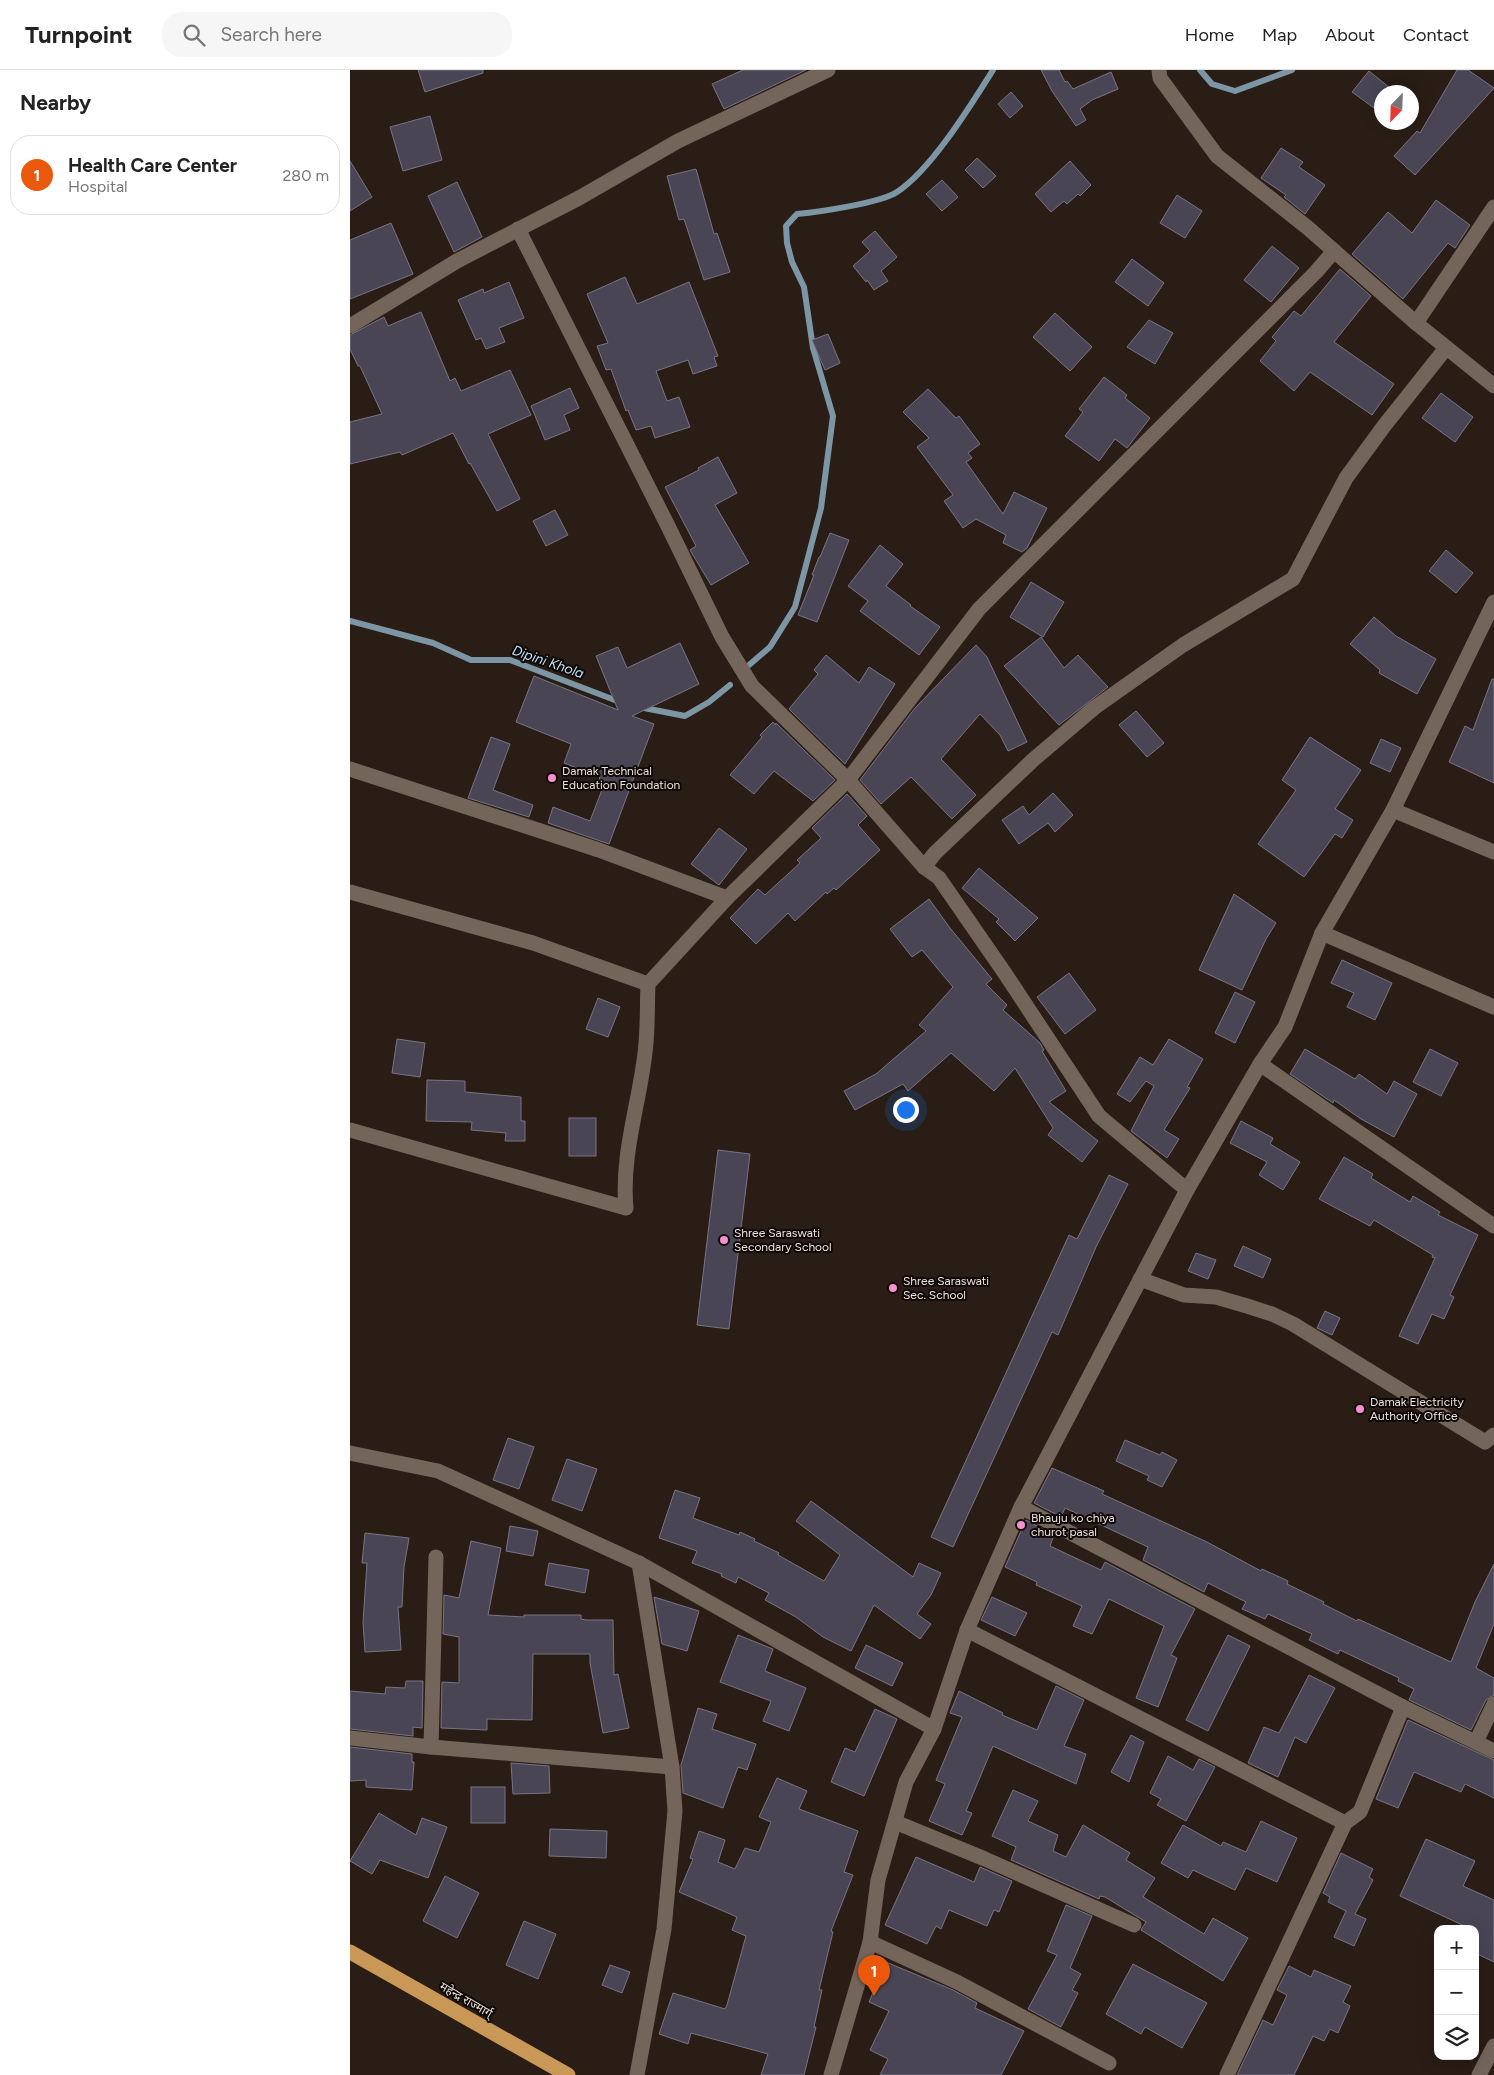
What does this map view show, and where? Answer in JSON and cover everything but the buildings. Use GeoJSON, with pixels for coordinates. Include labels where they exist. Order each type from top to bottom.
{"type":"FeatureCollection","features":[{"type":"Feature","properties":{"kind":"highway","name":"महेन्द्र राज्मार्ग्"},"geometry":{"type":"LineString","coordinates":[[350,1952],[568,2075]]}},
{"type":"Feature","properties":{"kind":"street"},"geometry":{"type":"LineString","coordinates":[[350,326],[457,261],[579,198],[678,141],[828,70]]}},
{"type":"Feature","properties":{"kind":"street"},"geometry":{"type":"LineString","coordinates":[[1158,70],[1160,78],[1217,156],[1334,251],[1416,323],[1494,386]]}},
{"type":"Feature","properties":{"kind":"street"},"geometry":{"type":"LineString","coordinates":[[1416,323],[1494,207]]}},
{"type":"Feature","properties":{"kind":"street"},"geometry":{"type":"LineString","coordinates":[[518,229],[722,637],[752,686],[848,780],[924,867],[939,878],[1099,1116],[1187,1190]]}},
{"type":"Feature","properties":{"kind":"street"},"geometry":{"type":"LineString","coordinates":[[350,1130],[626,1208],[624,1183],[629,1140],[645,1053],[648,984],[727,898],[848,780],[979,609],[1316,272],[1334,251]]}},
{"type":"Feature","properties":{"kind":"street"},"geometry":{"type":"LineString","coordinates":[[924,867],[935,853],[1033,760],[1094,708],[1183,645],[1293,579],[1346,478],[1384,426],[1446,348]]}},
{"type":"Feature","properties":{"kind":"street"},"geometry":{"type":"LineString","coordinates":[[831,2075],[870,1942],[878,1880],[906,1782],[934,1729],[967,1630],[1021,1507],[1187,1190],[1260,1064],[1285,1027],[1322,933],[1393,810],[1494,602]]}},
{"type":"Feature","properties":{"kind":"street"},"geometry":{"type":"LineString","coordinates":[[350,769],[599,850],[727,898]]}},
{"type":"Feature","properties":{"kind":"street"},"geometry":{"type":"LineString","coordinates":[[1393,810],[1494,852]]}},
{"type":"Feature","properties":{"kind":"street"},"geometry":{"type":"LineString","coordinates":[[350,892],[533,943],[648,984]]}},
{"type":"Feature","properties":{"kind":"street"},"geometry":{"type":"LineString","coordinates":[[1322,933],[1494,1007]]}},
{"type":"Feature","properties":{"kind":"street"},"geometry":{"type":"LineString","coordinates":[[1260,1064],[1494,1226]]}},
{"type":"Feature","properties":{"kind":"street"},"geometry":{"type":"LineString","coordinates":[[1140,1279],[1184,1295],[1216,1297],[1272,1314],[1292,1324],[1485,1442],[1494,1435]]}},
{"type":"Feature","properties":{"kind":"street"},"geometry":{"type":"LineString","coordinates":[[350,1454],[438,1471],[639,1563],[934,1729]]}},
{"type":"Feature","properties":{"kind":"street"},"geometry":{"type":"LineString","coordinates":[[1021,1507],[1403,1707],[1494,1751]]}},
{"type":"Feature","properties":{"kind":"street"},"geometry":{"type":"LineString","coordinates":[[431,1747],[436,1557]]}},
{"type":"Feature","properties":{"kind":"street"},"geometry":{"type":"LineString","coordinates":[[637,2075],[664,1930],[675,1811],[672,1767],[639,1563]]}},
{"type":"Feature","properties":{"kind":"street"},"geometry":{"type":"LineString","coordinates":[[967,1630],[1345,1823]]}},
{"type":"Feature","properties":{"kind":"street"},"geometry":{"type":"LineString","coordinates":[[1476,1742],[1494,1704]]}},
{"type":"Feature","properties":{"kind":"street"},"geometry":{"type":"LineString","coordinates":[[1227,2075],[1345,1823],[1360,1812],[1403,1707]]}},
{"type":"Feature","properties":{"kind":"street"},"geometry":{"type":"LineString","coordinates":[[350,1738],[431,1747],[672,1767]]}},
{"type":"Feature","properties":{"kind":"street"},"geometry":{"type":"LineString","coordinates":[[895,1822],[985,1859],[1134,1925]]}},
{"type":"Feature","properties":{"kind":"street"},"geometry":{"type":"LineString","coordinates":[[870,1942],[957,1982],[1109,2063]]}},
{"type":"Feature","properties":{"kind":"street"},"geometry":{"type":"LineString","coordinates":[[1479,2075],[1494,2046]]}},
{"type":"Feature","properties":{"kind":"waterway"},"geometry":{"type":"LineString","coordinates":[[749,665],[770,647],[795,607],[821,508],[833,416],[813,348],[804,287],[792,262],[787,243],[786,226],[797,214],[864,203],[897,192],[910,182],[937,153],[993,70]]}},
{"type":"Feature","properties":{"kind":"waterway"},"geometry":{"type":"LineString","coordinates":[[1200,70],[1212,84],[1235,91],[1292,70]]}},
{"type":"Feature","properties":{"kind":"waterway","name":"Dipini Khola"},"geometry":{"type":"LineString","coordinates":[[350,621],[433,643],[471,660],[510,660],[620,702]]}},
{"type":"Feature","properties":{"kind":"waterway","name":"Dipini Khola"},"geometry":{"type":"LineString","coordinates":[[639,707],[685,716],[709,702],[730,685]]}},
{"type":"Feature","properties":{"kind":"place","name":"Damak Technical Education Foundation"},"geometry":{"type":"Point","coordinates":[552,778]}},
{"type":"Feature","properties":{"kind":"place","name":"Shree Saraswati Secondary School"},"geometry":{"type":"Point","coordinates":[724,1240]}},
{"type":"Feature","properties":{"kind":"place","name":"Shree Saraswati Sec. School"},"geometry":{"type":"Point","coordinates":[893,1288]}},
{"type":"Feature","properties":{"kind":"place","name":"Damak Electricity Authority Office"},"geometry":{"type":"Point","coordinates":[1360,1409]}},
{"type":"Feature","properties":{"kind":"place","name":"Bhauju ko chiya churot pasal"},"geometry":{"type":"Point","coordinates":[1021,1525]}},
{"type":"Feature","properties":{"kind":"place","name":"Health Care Center"},"geometry":{"type":"Point","coordinates":[874,1996]}}]}
